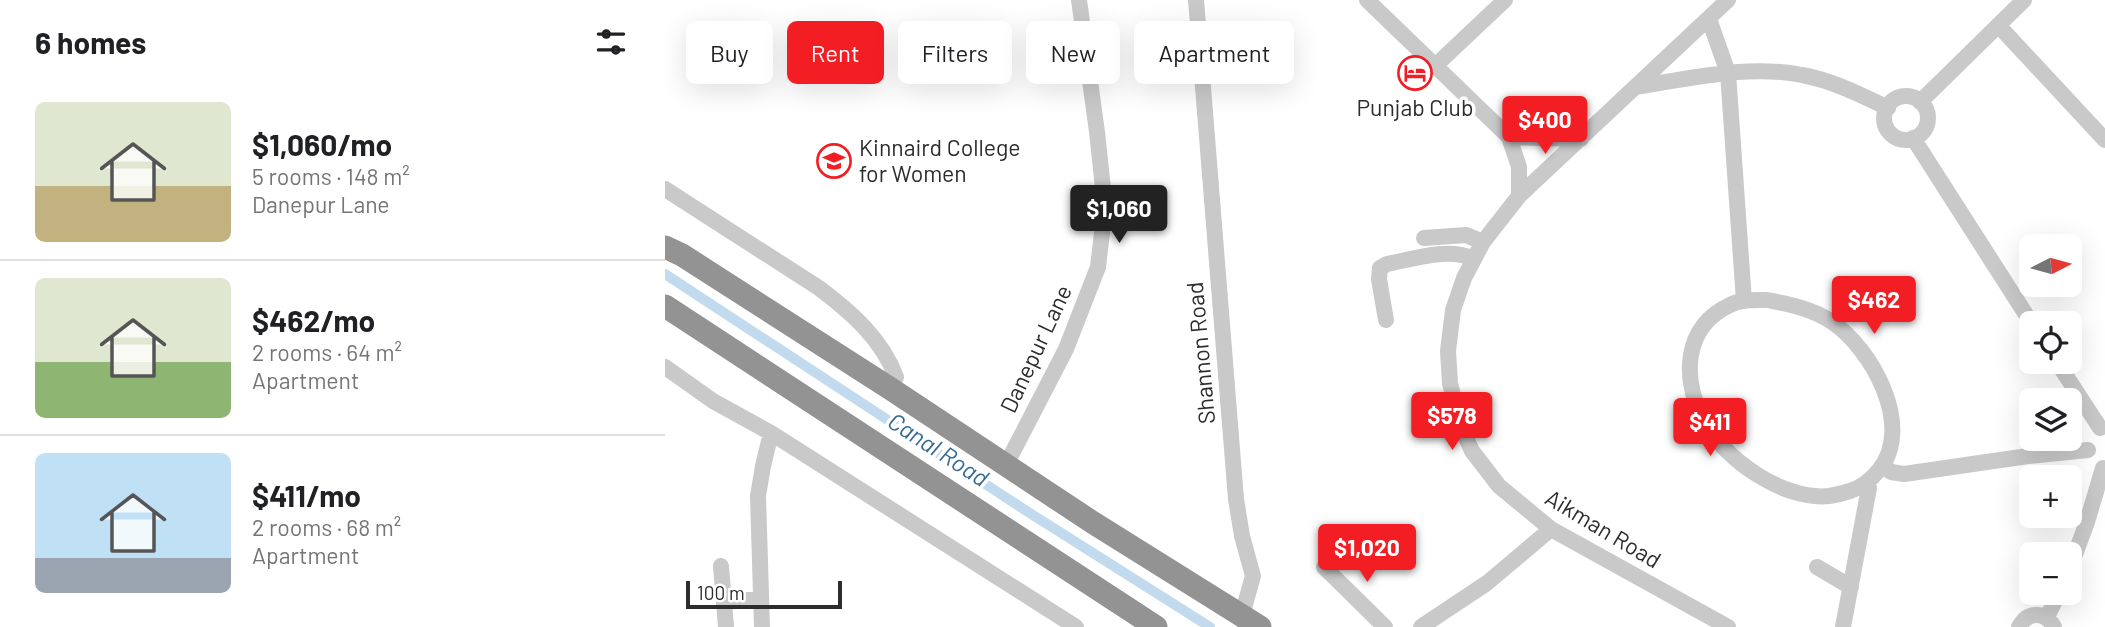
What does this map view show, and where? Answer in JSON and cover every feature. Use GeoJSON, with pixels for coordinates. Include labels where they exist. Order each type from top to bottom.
{"type":"FeatureCollection","features":[{"type":"Feature","properties":{"kind":"highway"},"geometry":{"type":"LineString","coordinates":[[671,247],[1092,522],[1251,621]]}},
{"type":"Feature","properties":{"kind":"highway"},"geometry":{"type":"LineString","coordinates":[[665,306],[1156,627]]}},
{"type":"Feature","properties":{"kind":"highway"},"geometry":{"type":"LineString","coordinates":[[665,314],[721,343]]}},
{"type":"Feature","properties":{"kind":"street","name":"Danepur Lane"},"geometry":{"type":"LineString","coordinates":[[1006,465],[1066,349],[1098,267],[1105,207],[1079,0]]}},
{"type":"Feature","properties":{"kind":"street","name":"Shannon Road"},"geometry":{"type":"LineString","coordinates":[[1196,0],[1236,499],[1252,576],[1251,621]]}},
{"type":"Feature","properties":{"kind":"street"},"geometry":{"type":"LineString","coordinates":[[1367,0],[1509,137],[1519,167],[1518,196]]}},
{"type":"Feature","properties":{"kind":"street"},"geometry":{"type":"LineString","coordinates":[[1435,66],[1504,0]]}},
{"type":"Feature","properties":{"kind":"street","name":"Aikman Road"},"geometry":{"type":"LineString","coordinates":[[1728,0],[1518,196],[1483,242],[1464,278],[1453,310],[1448,351],[1450,383],[1460,424],[1472,451],[1499,486],[1551,529],[1728,627]]}},
{"type":"Feature","properties":{"kind":"street"},"geometry":{"type":"LineString","coordinates":[[1920,102],[2024,0]]}},
{"type":"Feature","properties":{"kind":"street"},"geometry":{"type":"LineString","coordinates":[[1709,19],[1728,73],[1744,300]]}},
{"type":"Feature","properties":{"kind":"street"},"geometry":{"type":"LineString","coordinates":[[1998,25],[2105,140]]}},
{"type":"Feature","properties":{"kind":"street"},"geometry":{"type":"LineString","coordinates":[[1635,87],[1728,73],[1771,71],[1804,75],[1888,108]]}},
{"type":"Feature","properties":{"kind":"street"},"geometry":{"type":"LineString","coordinates":[[1907,96],[1917,99],[1925,106],[1927,127],[1920,135],[1900,139],[1887,129],[1885,121],[1888,108],[1897,98],[1907,96]]}},
{"type":"Feature","properties":{"kind":"street"},"geometry":{"type":"LineString","coordinates":[[1509,137],[1581,139]]}},
{"type":"Feature","properties":{"kind":"street"},"geometry":{"type":"LineString","coordinates":[[1913,138],[2024,311]]}},
{"type":"Feature","properties":{"kind":"street"},"geometry":{"type":"LineString","coordinates":[[665,189],[843,306],[857,319],[885,355],[895,377],[891,389]]}},
{"type":"Feature","properties":{"kind":"street"},"geometry":{"type":"LineString","coordinates":[[1424,238],[1466,236],[1483,242]]}},
{"type":"Feature","properties":{"kind":"street"},"geometry":{"type":"LineString","coordinates":[[1386,320],[1379,279],[1380,268],[1387,264],[1444,254],[1463,254],[1474,259]]}},
{"type":"Feature","properties":{"kind":"street"},"geometry":{"type":"LineString","coordinates":[[1744,300],[1767,300],[1807,310],[1833,323],[1858,345],[1871,363],[1890,408],[1893,433],[1883,465],[1857,489],[1829,496],[1798,494],[1760,477],[1723,446],[1703,421],[1693,395],[1689,363],[1696,337],[1704,325],[1730,304],[1744,300]]}},
{"type":"Feature","properties":{"kind":"street"},"geometry":{"type":"LineString","coordinates":[[665,367],[713,401],[771,433],[1076,627]]}},
{"type":"Feature","properties":{"kind":"street"},"geometry":{"type":"LineString","coordinates":[[2065,374],[2103,428],[2093,434],[2089,442],[2091,458],[2104,468],[2080,542]]}},
{"type":"Feature","properties":{"kind":"street"},"geometry":{"type":"LineString","coordinates":[[762,627],[758,496],[771,433]]}},
{"type":"Feature","properties":{"kind":"street"},"geometry":{"type":"LineString","coordinates":[[1883,465],[1891,472],[1904,474],[2088,450]]}},
{"type":"Feature","properties":{"kind":"street"},"geometry":{"type":"LineString","coordinates":[[1843,627],[1869,488],[1865,484]]}},
{"type":"Feature","properties":{"kind":"street"},"geometry":{"type":"LineString","coordinates":[[1421,627],[1487,583],[1551,529]]}},
{"type":"Feature","properties":{"kind":"street"},"geometry":{"type":"LineString","coordinates":[[721,566],[726,627]]}},
{"type":"Feature","properties":{"kind":"street"},"geometry":{"type":"LineString","coordinates":[[1324,567],[1385,627]]}},
{"type":"Feature","properties":{"kind":"street"},"geometry":{"type":"LineString","coordinates":[[1817,568],[1851,587]]}},
{"type":"Feature","properties":{"kind":"street"},"geometry":{"type":"LineString","coordinates":[[724,602],[760,599]]}},
{"type":"Feature","properties":{"kind":"street"},"geometry":{"type":"LineString","coordinates":[[2019,627],[2024,619],[2031,615],[2039,614],[2050,622],[2055,605]]}},
{"type":"Feature","properties":{"kind":"waterway","name":"Canal Road"},"geometry":{"type":"LineString","coordinates":[[665,274],[1025,510],[1210,627]]}},
{"type":"Feature","properties":{"kind":"place","name":"Punjab Club"},"geometry":{"type":"Point","coordinates":[1415,73]}},
{"type":"Feature","properties":{"kind":"place","name":"Kinnaird College for Women"},"geometry":{"type":"Point","coordinates":[834,161]}}]}
